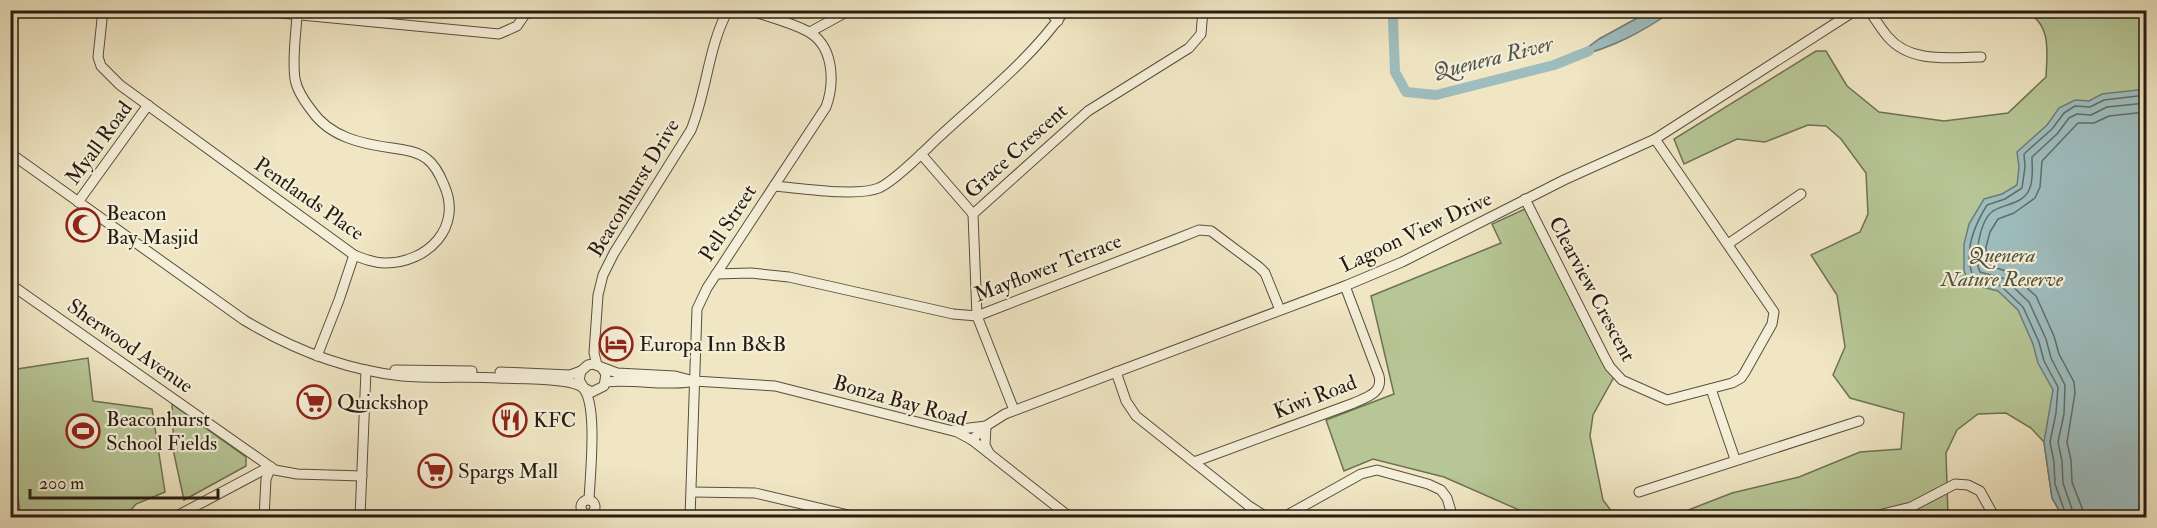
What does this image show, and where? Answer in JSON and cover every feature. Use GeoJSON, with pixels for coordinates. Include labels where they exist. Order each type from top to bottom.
{"type":"FeatureCollection","features":[{"type":"Feature","properties":{"kind":"street","name":"Pentlands Place"},"geometry":{"type":"LineString","coordinates":[[103,10],[97,49],[99,62],[120,85],[354,255],[378,263],[407,260],[430,248],[440,239],[448,222],[451,209],[450,200],[437,170],[420,154],[375,146],[343,137],[329,129],[315,115],[299,91],[294,77],[297,15]]}},
{"type":"Feature","properties":{"kind":"street"},"geometry":{"type":"LineString","coordinates":[[249,10],[499,34],[517,26],[528,10]]}},
{"type":"Feature","properties":{"kind":"street","name":"Beaconhurst Drive"},"geometry":{"type":"LineString","coordinates":[[599,365],[594,353],[598,295],[603,275],[614,252],[691,130],[717,36],[728,10]]}},
{"type":"Feature","properties":{"kind":"street"},"geometry":{"type":"LineString","coordinates":[[750,10],[810,32],[850,10]]}},
{"type":"Feature","properties":{"kind":"street"},"geometry":{"type":"LineString","coordinates":[[1047,10],[1058,21]]}},
{"type":"Feature","properties":{"kind":"street"},"geometry":{"type":"LineString","coordinates":[[774,186],[840,190],[874,189],[887,183],[1022,59],[1058,21],[1065,10]]}},
{"type":"Feature","properties":{"kind":"street","name":"Grace Crescent"},"geometry":{"type":"LineString","coordinates":[[1014,410],[977,316],[972,214],[1088,111],[1189,48],[1201,34],[1203,10]]}},
{"type":"Feature","properties":{"kind":"street","name":"Lagoon View Drive"},"geometry":{"type":"LineString","coordinates":[[972,440],[986,426],[1014,410],[1345,286],[1402,262],[1586,169],[1655,139],[1856,10]]}},
{"type":"Feature","properties":{"kind":"street"},"geometry":{"type":"LineString","coordinates":[[1869,10],[1889,39],[1911,53],[1932,58],[1982,57]]}},
{"type":"Feature","properties":{"kind":"street","name":"Pell Street"},"geometry":{"type":"LineString","coordinates":[[690,518],[697,309],[707,288],[829,99],[831,80],[829,59],[820,43],[810,32]]}},
{"type":"Feature","properties":{"kind":"street","name":"Myall Road"},"geometry":{"type":"LineString","coordinates":[[78,202],[148,105]]}},
{"type":"Feature","properties":{"kind":"street","name":"Clearview Crescent"},"geometry":{"type":"LineString","coordinates":[[1525,200],[1605,358],[1616,374],[1634,386],[1667,400],[1732,383],[1741,378],[1775,315],[1771,304],[1655,139]]}},
{"type":"Feature","properties":{"kind":"street"},"geometry":{"type":"LineString","coordinates":[[10,153],[244,320],[316,356],[366,370],[403,376],[484,377],[570,382],[592,392],[603,386]]}},
{"type":"Feature","properties":{"kind":"street"},"geometry":{"type":"LineString","coordinates":[[921,154],[972,214]]}},
{"type":"Feature","properties":{"kind":"street"},"geometry":{"type":"LineString","coordinates":[[1728,244],[1801,194]]}},
{"type":"Feature","properties":{"kind":"street","name":"Mayflower Terrace"},"geometry":{"type":"LineString","coordinates":[[716,274],[751,273],[789,277],[953,314],[977,316],[1205,230],[1210,231],[1259,267],[1269,282],[1280,310]]}},
{"type":"Feature","properties":{"kind":"street"},"geometry":{"type":"LineString","coordinates":[[316,356],[339,300],[354,255]]}},
{"type":"Feature","properties":{"kind":"street","name":"Kiwi Road"},"geometry":{"type":"LineString","coordinates":[[1194,462],[1354,403],[1368,397],[1378,389],[1379,376],[1345,286]]}},
{"type":"Feature","properties":{"kind":"street","name":"Sherwood Avenue"},"geometry":{"type":"LineString","coordinates":[[12,288],[270,467],[281,472],[297,474],[362,476]]}},
{"type":"Feature","properties":{"kind":"street"},"geometry":{"type":"LineString","coordinates":[[588,516],[595,506],[589,500],[592,416],[589,400],[579,380],[582,369],[594,353]]}},
{"type":"Feature","properties":{"kind":"street"},"geometry":{"type":"LineString","coordinates":[[366,370],[570,375],[593,364],[599,365],[606,374],[592,416]]}},
{"type":"Feature","properties":{"kind":"street","name":"Bonza Bay Road"},"geometry":{"type":"LineString","coordinates":[[599,365],[617,373],[775,386],[951,430],[972,440],[1071,518]]}},
{"type":"Feature","properties":{"kind":"street"},"geometry":{"type":"LineString","coordinates":[[360,518],[366,370]]}},
{"type":"Feature","properties":{"kind":"street"},"geometry":{"type":"LineString","coordinates":[[1116,372],[1132,411],[1258,513],[1268,518]]}},
{"type":"Feature","properties":{"kind":"street","name":"Bonza Bay Road"},"geometry":{"type":"LineString","coordinates":[[603,386],[620,381],[675,384],[694,381]]}},
{"type":"Feature","properties":{"kind":"street"},"geometry":{"type":"LineString","coordinates":[[1711,389],[1735,459]]}},
{"type":"Feature","properties":{"kind":"street"},"geometry":{"type":"LineString","coordinates":[[1639,492],[1735,459],[1859,421]]}},
{"type":"Feature","properties":{"kind":"street"},"geometry":{"type":"LineString","coordinates":[[951,430],[986,426],[985,445],[989,454]]}},
{"type":"Feature","properties":{"kind":"street"},"geometry":{"type":"LineString","coordinates":[[173,518],[270,467]]}},
{"type":"Feature","properties":{"kind":"street"},"geometry":{"type":"LineString","coordinates":[[264,518],[266,479],[270,467]]}},
{"type":"Feature","properties":{"kind":"street"},"geometry":{"type":"LineString","coordinates":[[1282,518],[1361,474],[1377,470],[1428,484],[1441,490],[1453,518]]}},
{"type":"Feature","properties":{"kind":"street"},"geometry":{"type":"LineString","coordinates":[[1867,518],[1911,507],[1949,486],[1963,484],[1980,491],[1995,518]]}},
{"type":"Feature","properties":{"kind":"street"},"geometry":{"type":"LineString","coordinates":[[692,492],[755,493],[861,518]]}},
{"type":"Feature","properties":{"kind":"green space","name":"Quenera Nature Reserve"},"geometry":{"type":"Polygon","coordinates":[[[2137,10],[2146,16],[2146,517],[2063,517],[2052,498],[2044,442],[2031,428],[2006,413],[1978,414],[1957,430],[1946,453],[1948,516],[1939,518],[1661,518],[1678,514],[1732,493],[1799,477],[1860,452],[1901,449],[1904,413],[1850,398],[1833,375],[1845,347],[1837,295],[1811,255],[1860,232],[1868,214],[1866,173],[1841,139],[1826,126],[1808,125],[1765,142],[1737,139],[1684,164],[1674,139],[1816,51],[1826,51],[1847,86],[1879,112],[1944,121],[2008,113],[2046,77],[2047,49],[2044,32],[2034,17],[2026,11],[2137,10]]]}},
{"type":"Feature","properties":{"kind":"green space"},"geometry":{"type":"Polygon","coordinates":[[[1525,209],[1614,377],[1593,415],[1590,436],[1603,500],[1616,517],[1535,517],[1444,477],[1373,459],[1344,471],[1326,420],[1394,394],[1371,296],[1501,243],[1492,224],[1525,209]]]}},
{"type":"Feature","properties":{"kind":"green space","name":"Beaconhurst School Fields"},"geometry":{"type":"Polygon","coordinates":[[[88,358],[93,401],[152,409],[165,492],[136,504],[125,517],[21,517],[11,453],[11,370],[88,358]]]}},
{"type":"Feature","properties":{"kind":"green space"},"geometry":{"type":"Polygon","coordinates":[[[172,404],[246,457],[246,466],[184,500],[174,454],[172,404]]]}},
{"type":"Feature","properties":{"kind":"water","name":"Quenera River"},"geometry":{"type":"Polygon","coordinates":[[[1650,11],[1673,11],[1626,38],[1602,49],[1575,57],[1599,39],[1650,11]]]}},
{"type":"Feature","properties":{"kind":"water"},"geometry":{"type":"Polygon","coordinates":[[[2146,89],[2146,517],[2063,517],[2052,498],[2044,442],[2053,390],[2038,363],[2033,344],[2018,310],[1998,291],[1970,284],[1964,271],[1964,244],[1969,224],[1984,199],[2002,194],[2017,185],[2019,167],[2017,152],[2047,125],[2059,108],[2075,100],[2089,101],[2102,94],[2146,89]]]}},
{"type":"Feature","properties":{"kind":"waterway","name":"Quenera River"},"geometry":{"type":"LineString","coordinates":[[1396,10],[1393,20],[1395,72],[1406,92],[1436,95],[1554,65],[1589,51]]}},
{"type":"Feature","properties":{"kind":"place","name":"Beacon Bay Masjid"},"geometry":{"type":"Point","coordinates":[83,225]}},
{"type":"Feature","properties":{"kind":"place","name":"Europa Inn B&B"},"geometry":{"type":"Point","coordinates":[616,344]}},
{"type":"Feature","properties":{"kind":"place","name":"Quickshop"},"geometry":{"type":"Point","coordinates":[314,402]}},
{"type":"Feature","properties":{"kind":"place","name":"KFC"},"geometry":{"type":"Point","coordinates":[510,420]}},
{"type":"Feature","properties":{"kind":"place","name":"Beaconhurst School Fields"},"geometry":{"type":"Point","coordinates":[83,431]}},
{"type":"Feature","properties":{"kind":"place","name":"Spargs Mall"},"geometry":{"type":"Point","coordinates":[435,471]}}]}
